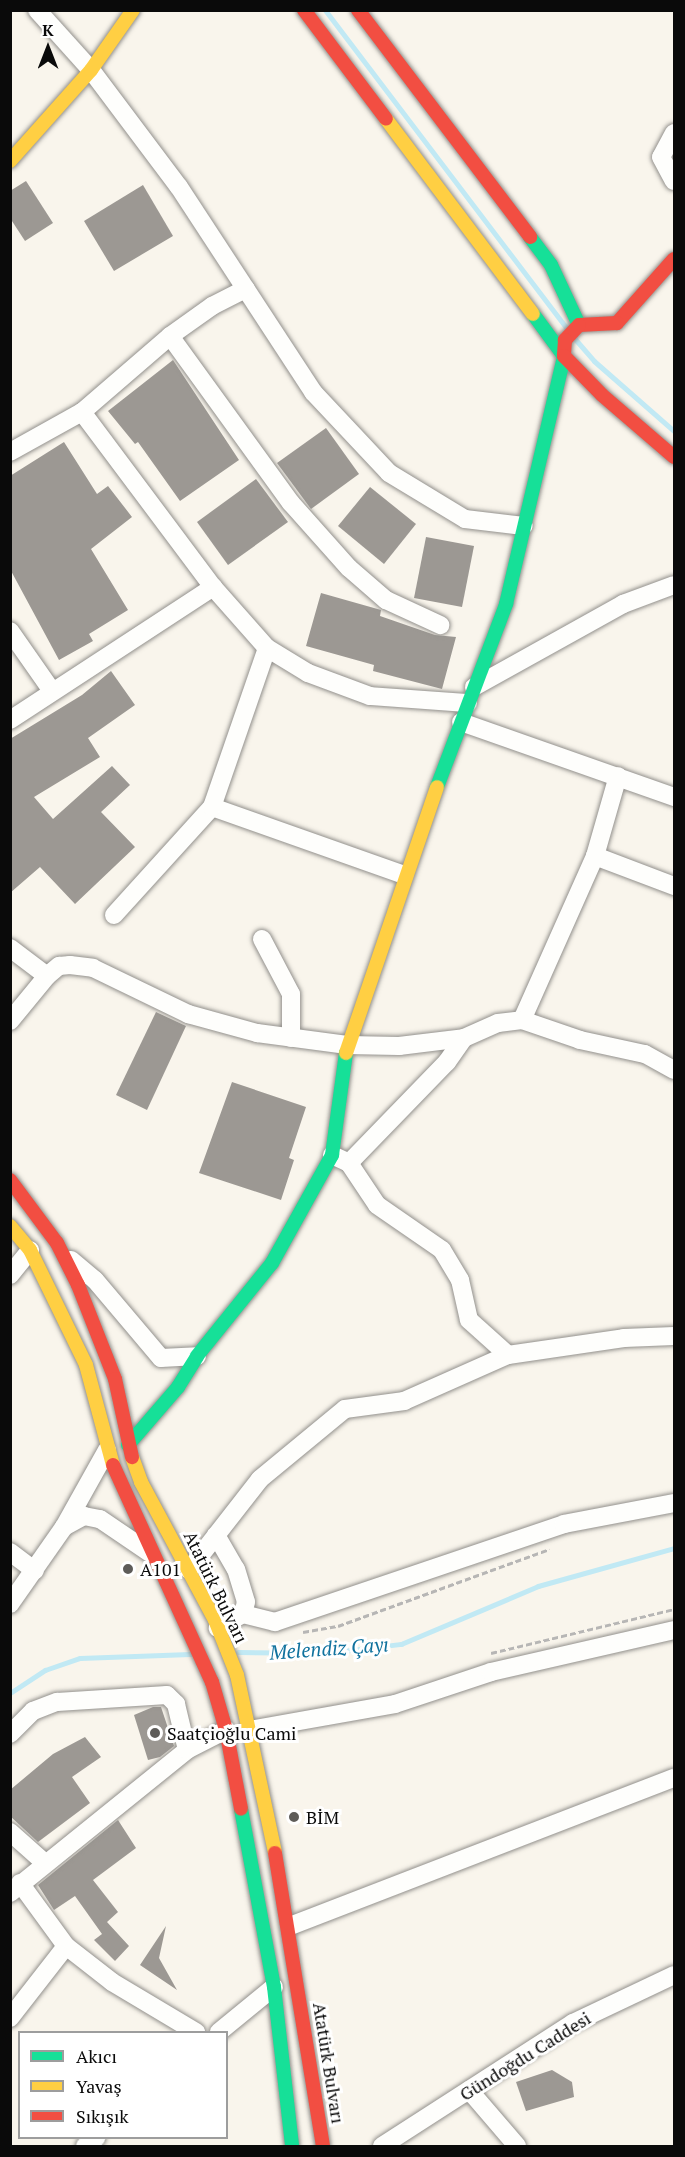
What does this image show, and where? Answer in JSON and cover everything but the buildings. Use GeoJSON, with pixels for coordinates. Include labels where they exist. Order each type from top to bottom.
{"type":"FeatureCollection","features":[{"type":"Feature","properties":{"kind":"main road"},"geometry":{"type":"LineString","coordinates":[[10,161],[91,70],[133,10]]}},
{"type":"Feature","properties":{"kind":"main road"},"geometry":{"type":"LineString","coordinates":[[304,10],[564,356],[602,395],[675,457]]}},
{"type":"Feature","properties":{"kind":"main road"},"geometry":{"type":"LineString","coordinates":[[358,10],[551,265],[579,324]]}},
{"type":"Feature","properties":{"kind":"main road"},"geometry":{"type":"LineString","coordinates":[[128,1445],[178,1387],[197,1356],[272,1263],[332,1155],[347,1045],[404,875],[506,604],[566,340],[579,324],[617,323],[675,259]]}},
{"type":"Feature","properties":{"kind":"main road","name":"Atatürk Bulvarı"},"geometry":{"type":"LineString","coordinates":[[10,1180],[61,1252],[115,1379],[128,1445],[141,1482],[216,1624],[237,1675],[290,1926],[323,2146]]}},
{"type":"Feature","properties":{"kind":"main road"},"geometry":{"type":"LineString","coordinates":[[10,1226],[30,1250],[86,1365],[107,1450],[150,1554],[189,1629],[212,1683],[226,1730],[274,1987],[292,2146]]}},
{"type":"Feature","properties":{"kind":"street"},"geometry":{"type":"LineString","coordinates":[[37,10],[91,70],[179,187],[313,392],[390,472],[465,519],[524,526]]}},
{"type":"Feature","properties":{"kind":"street"},"geometry":{"type":"LineString","coordinates":[[675,133],[661,157],[675,181]]}},
{"type":"Feature","properties":{"kind":"street"},"geometry":{"type":"LineString","coordinates":[[10,452],[82,412],[170,336],[246,289]]}},
{"type":"Feature","properties":{"kind":"street"},"geometry":{"type":"LineString","coordinates":[[170,336],[291,503],[349,568],[386,600],[440,625]]}},
{"type":"Feature","properties":{"kind":"street"},"geometry":{"type":"LineString","coordinates":[[82,412],[213,587],[267,648],[308,673],[370,696],[471,695],[623,604],[675,585]]}},
{"type":"Feature","properties":{"kind":"street"},"geometry":{"type":"LineString","coordinates":[[10,720],[213,587]]}},
{"type":"Feature","properties":{"kind":"street"},"geometry":{"type":"LineString","coordinates":[[10,631],[52,691]]}},
{"type":"Feature","properties":{"kind":"street"},"geometry":{"type":"LineString","coordinates":[[114,915],[212,807],[267,648]]}},
{"type":"Feature","properties":{"kind":"street"},"geometry":{"type":"LineString","coordinates":[[461,722],[675,796]]}},
{"type":"Feature","properties":{"kind":"street"},"geometry":{"type":"LineString","coordinates":[[522,1020],[595,856],[618,776]]}},
{"type":"Feature","properties":{"kind":"street"},"geometry":{"type":"LineString","coordinates":[[212,807],[404,875]]}},
{"type":"Feature","properties":{"kind":"street"},"geometry":{"type":"LineString","coordinates":[[595,856],[675,886]]}},
{"type":"Feature","properties":{"kind":"street"},"geometry":{"type":"LineString","coordinates":[[262,939],[291,994],[291,1038]]}},
{"type":"Feature","properties":{"kind":"street"},"geometry":{"type":"LineString","coordinates":[[10,948],[47,976]]}},
{"type":"Feature","properties":{"kind":"street"},"geometry":{"type":"LineString","coordinates":[[10,1022],[47,976],[59,966],[93,968],[188,1014],[291,1038],[347,1045],[399,1046],[464,1038],[498,1023],[522,1020],[580,1040],[645,1054],[675,1070]]}},
{"type":"Feature","properties":{"kind":"street"},"geometry":{"type":"LineString","coordinates":[[348,1163],[447,1062],[464,1038]]}},
{"type":"Feature","properties":{"kind":"street"},"geometry":{"type":"LineString","coordinates":[[332,1155],[348,1163],[377,1205],[442,1250],[460,1280],[469,1320],[507,1355]]}},
{"type":"Feature","properties":{"kind":"street"},"geometry":{"type":"LineString","coordinates":[[10,1275],[30,1250]]}},
{"type":"Feature","properties":{"kind":"street"},"geometry":{"type":"LineString","coordinates":[[61,1252],[95,1280],[161,1358],[197,1356]]}},
{"type":"Feature","properties":{"kind":"street"},"geometry":{"type":"LineString","coordinates":[[189,1570],[260,1479],[345,1409],[404,1401],[507,1355],[624,1338],[675,1336]]}},
{"type":"Feature","properties":{"kind":"street"},"geometry":{"type":"LineString","coordinates":[[10,1604],[64,1527],[107,1450]]}},
{"type":"Feature","properties":{"kind":"street"},"geometry":{"type":"LineString","coordinates":[[216,1624],[243,1614],[275,1622],[564,1524],[675,1503]]}},
{"type":"Feature","properties":{"kind":"street"},"geometry":{"type":"LineString","coordinates":[[64,1527],[84,1516],[100,1519],[150,1554]]}},
{"type":"Feature","properties":{"kind":"street"},"geometry":{"type":"LineString","coordinates":[[216,1535],[236,1569],[246,1602],[243,1614]]}},
{"type":"Feature","properties":{"kind":"street"},"geometry":{"type":"LineString","coordinates":[[10,1552],[35,1571]]}},
{"type":"Feature","properties":{"kind":"street"},"geometry":{"type":"LineString","coordinates":[[249,1730],[395,1704],[490,1672],[675,1630]]}},
{"type":"Feature","properties":{"kind":"street"},"geometry":{"type":"LineString","coordinates":[[10,1734],[33,1711],[57,1702],[167,1695],[176,1704],[187,1750]]}},
{"type":"Feature","properties":{"kind":"street"},"geometry":{"type":"LineString","coordinates":[[194,2031],[112,1982],[66,1946],[15,1888],[187,1750],[226,1730]]}},
{"type":"Feature","properties":{"kind":"street"},"geometry":{"type":"LineString","coordinates":[[290,1926],[675,1778]]}},
{"type":"Feature","properties":{"kind":"street"},"geometry":{"type":"LineString","coordinates":[[10,1832],[45,1863]]}},
{"type":"Feature","properties":{"kind":"street"},"geometry":{"type":"LineString","coordinates":[[10,2018],[66,1946]]}},
{"type":"Feature","properties":{"kind":"street","name":"Gündoğdu Caddesi"},"geometry":{"type":"LineString","coordinates":[[382,2146],[573,2023],[675,1975]]}},
{"type":"Feature","properties":{"kind":"street"},"geometry":{"type":"LineString","coordinates":[[220,2031],[274,1987]]}},
{"type":"Feature","properties":{"kind":"street"},"geometry":{"type":"LineString","coordinates":[[469,2090],[518,2146]]}},
{"type":"Feature","properties":{"kind":"path"},"geometry":{"type":"LineString","coordinates":[[295,1633],[338,1626],[559,1545]]}},
{"type":"Feature","properties":{"kind":"waterway"},"geometry":{"type":"LineString","coordinates":[[325,10],[567,329]]}},
{"type":"Feature","properties":{"kind":"waterway"},"geometry":{"type":"LineString","coordinates":[[575,339],[594,361],[674,431]]}},
{"type":"Feature","properties":{"kind":"waterway","name":"Melendiz Çayı"},"geometry":{"type":"LineString","coordinates":[[238,1652],[325,1653],[401,1644],[538,1586],[674,1548]]}},
{"type":"Feature","properties":{"kind":"waterway","name":"Melendiz Çayı"},"geometry":{"type":"LineString","coordinates":[[10,1693],[45,1670],[80,1658],[190,1654]]}},
{"type":"Feature","properties":{"kind":"traffic: fast"},"geometry":{"type":"LineString","coordinates":[[530,237],[551,265],[579,325]]}},
{"type":"Feature","properties":{"kind":"traffic: fast"},"geometry":{"type":"LineString","coordinates":[[437,787],[506,604],[564,356],[533,314]]}},
{"type":"Feature","properties":{"kind":"traffic: fast"},"geometry":{"type":"LineString","coordinates":[[128,1445],[178,1387],[197,1356],[272,1263],[332,1155],[346,1053]]}},
{"type":"Feature","properties":{"kind":"traffic: fast"},"geometry":{"type":"LineString","coordinates":[[241,1809],[274,1987],[292,2146]]}},
{"type":"Feature","properties":{"kind":"traffic: slow"},"geometry":{"type":"LineString","coordinates":[[10,161],[91,70],[133,10]]}},
{"type":"Feature","properties":{"kind":"traffic: slow"},"geometry":{"type":"LineString","coordinates":[[386,119],[533,314]]}},
{"type":"Feature","properties":{"kind":"traffic: slow"},"geometry":{"type":"LineString","coordinates":[[346,1053],[437,787]]}},
{"type":"Feature","properties":{"kind":"traffic: slow"},"geometry":{"type":"LineString","coordinates":[[10,1226],[30,1250],[86,1365],[113,1465]]}},
{"type":"Feature","properties":{"kind":"traffic: slow"},"geometry":{"type":"LineString","coordinates":[[132,1457],[141,1482],[215,1620],[237,1675],[275,1853]]}},
{"type":"Feature","properties":{"kind":"traffic: jam"},"geometry":{"type":"LineString","coordinates":[[304,10],[386,119]]}},
{"type":"Feature","properties":{"kind":"traffic: jam"},"geometry":{"type":"LineString","coordinates":[[358,10],[530,237]]}},
{"type":"Feature","properties":{"kind":"traffic: jam"},"geometry":{"type":"LineString","coordinates":[[674,259],[617,323],[579,325],[565,340],[564,356],[602,395],[674,457]]}},
{"type":"Feature","properties":{"kind":"traffic: jam"},"geometry":{"type":"LineString","coordinates":[[10,1180],[57,1243],[78,1285],[115,1379],[132,1457]]}},
{"type":"Feature","properties":{"kind":"traffic: jam"},"geometry":{"type":"LineString","coordinates":[[113,1465],[212,1682],[226,1730],[241,1809]]}},
{"type":"Feature","properties":{"kind":"traffic: jam"},"geometry":{"type":"LineString","coordinates":[[275,1853],[323,2146]]}},
{"type":"Feature","properties":{"kind":"place","name":"A101"},"geometry":{"type":"Point","coordinates":[128,1569]}},
{"type":"Feature","properties":{"kind":"place","name":"Saatçioğlu Cami"},"geometry":{"type":"Point","coordinates":[155,1733]}},
{"type":"Feature","properties":{"kind":"place","name":"BİM"},"geometry":{"type":"Point","coordinates":[294,1817]}}]}
